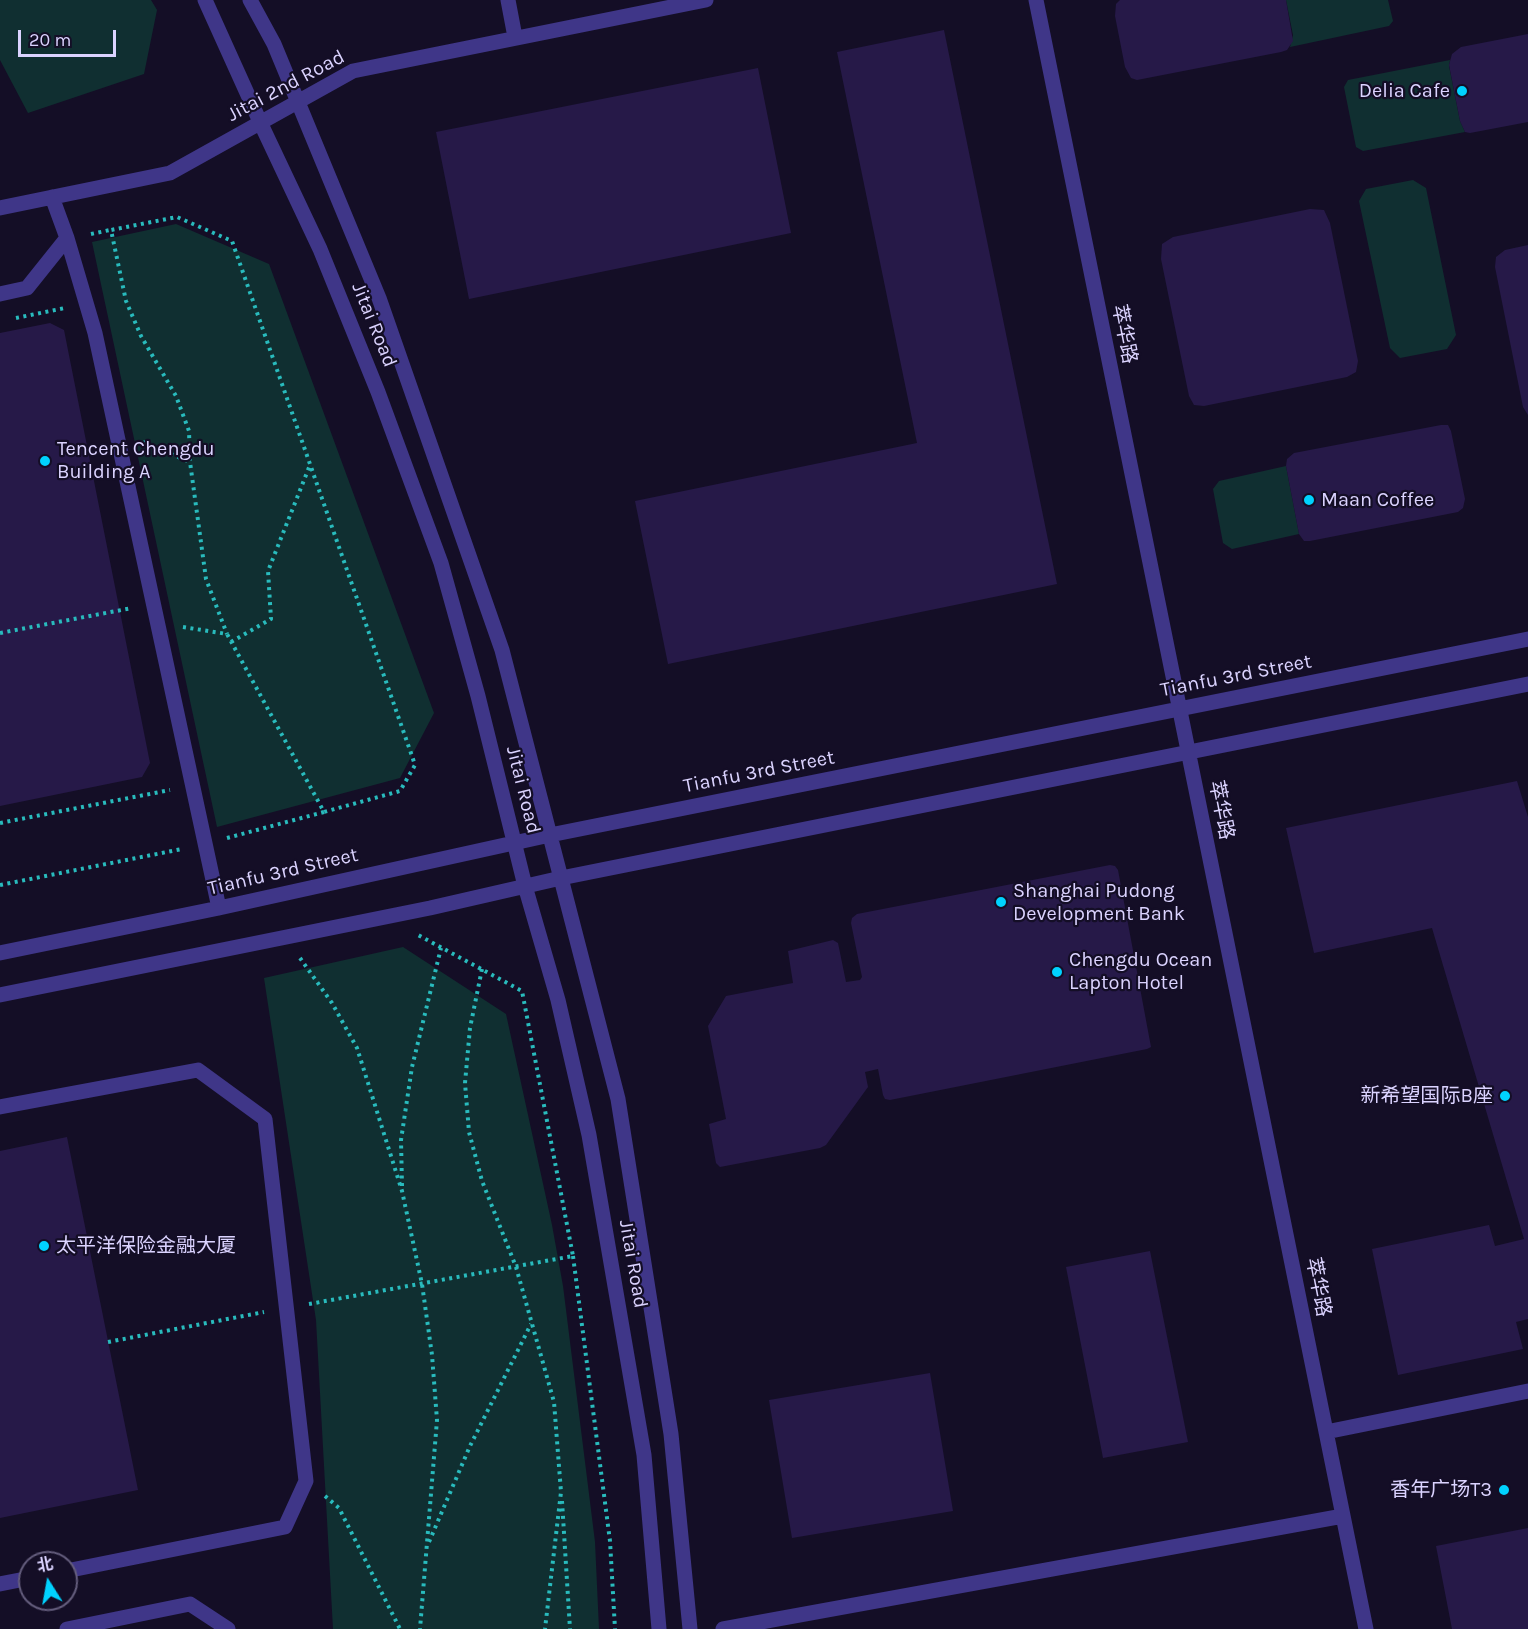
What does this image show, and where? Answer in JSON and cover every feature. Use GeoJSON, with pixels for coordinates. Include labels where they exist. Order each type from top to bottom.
{"type":"FeatureCollection","features":[{"type":"Feature","properties":{"kind":"street","name":"Jitai Road"},"geometry":{"type":"LineString","coordinates":[[205,0],[320,249],[378,392],[441,563],[478,696],[525,886],[558,1000],[589,1135],[644,1455],[659,1629]]}},
{"type":"Feature","properties":{"kind":"street","name":"Jitai Road"},"geometry":{"type":"LineString","coordinates":[[250,0],[274,44],[379,298],[502,650],[618,1099],[671,1434],[690,1629]]}},
{"type":"Feature","properties":{"kind":"street"},"geometry":{"type":"LineString","coordinates":[[508,0],[515,37]]}},
{"type":"Feature","properties":{"kind":"street","name":"Jitai 2nd Road"},"geometry":{"type":"LineString","coordinates":[[0,208],[170,173],[353,71],[705,0]]}},
{"type":"Feature","properties":{"kind":"street","name":"萃华路"},"geometry":{"type":"LineString","coordinates":[[1035,0],[1366,1629]]}},
{"type":"Feature","properties":{"kind":"street"},"geometry":{"type":"LineString","coordinates":[[52,197],[67,238],[95,333],[219,908]]}},
{"type":"Feature","properties":{"kind":"street"},"geometry":{"type":"LineString","coordinates":[[0,294],[27,288],[67,238]]}},
{"type":"Feature","properties":{"kind":"street","name":"Tianfu 3rd Street"},"geometry":{"type":"LineString","coordinates":[[0,953],[219,908],[550,835],[1528,639]]}},
{"type":"Feature","properties":{"kind":"street"},"geometry":{"type":"LineString","coordinates":[[0,995],[430,908],[561,878],[1528,684]]}},
{"type":"Feature","properties":{"kind":"street"},"geometry":{"type":"LineString","coordinates":[[0,1107],[198,1070],[265,1119],[306,1480],[285,1527],[78,1569]]}},
{"type":"Feature","properties":{"kind":"street"},"geometry":{"type":"LineString","coordinates":[[1326,1432],[1528,1391]]}},
{"type":"Feature","properties":{"kind":"street"},"geometry":{"type":"LineString","coordinates":[[723,1629],[1342,1516]]}},
{"type":"Feature","properties":{"kind":"street"},"geometry":{"type":"LineString","coordinates":[[0,1584],[18,1580]]}},
{"type":"Feature","properties":{"kind":"street"},"geometry":{"type":"LineString","coordinates":[[67,1629],[190,1604],[228,1629]]}},
{"type":"Feature","properties":{"kind":"path"},"geometry":{"type":"LineString","coordinates":[[0,885],[206,844],[324,812],[400,791],[415,765],[232,241],[177,217],[111,230],[126,301],[141,336],[176,396],[189,431],[190,462],[206,579],[231,642],[324,812]]}},
{"type":"Feature","properties":{"kind":"path"},"geometry":{"type":"LineString","coordinates":[[11,319],[86,304]]}},
{"type":"Feature","properties":{"kind":"path"},"geometry":{"type":"LineString","coordinates":[[134,438],[190,462]]}},
{"type":"Feature","properties":{"kind":"path"},"geometry":{"type":"LineString","coordinates":[[231,642],[271,619],[268,571],[310,465]]}},
{"type":"Feature","properties":{"kind":"path"},"geometry":{"type":"LineString","coordinates":[[0,633],[154,603],[173,625],[227,634]]}},
{"type":"Feature","properties":{"kind":"path"},"geometry":{"type":"LineString","coordinates":[[0,823],[193,786]]}},
{"type":"Feature","properties":{"kind":"path"},"geometry":{"type":"LineString","coordinates":[[415,934],[522,991],[573,1256],[610,1541],[615,1629]]}},
{"type":"Feature","properties":{"kind":"path"},"geometry":{"type":"LineString","coordinates":[[402,1191],[401,1140],[412,1067],[441,948]]}},
{"type":"Feature","properties":{"kind":"path"},"geometry":{"type":"LineString","coordinates":[[311,955],[300,957],[332,1003],[357,1048],[402,1191],[422,1284],[432,1355],[437,1420],[420,1629]]}},
{"type":"Feature","properties":{"kind":"path"},"geometry":{"type":"LineString","coordinates":[[482,969],[470,1028],[465,1083],[469,1132],[482,1181],[516,1267],[554,1402],[570,1629]]}},
{"type":"Feature","properties":{"kind":"path"},"geometry":{"type":"LineString","coordinates":[[108,1342],[573,1256]]}},
{"type":"Feature","properties":{"kind":"path"},"geometry":{"type":"LineString","coordinates":[[427,1548],[470,1446],[532,1323]]}},
{"type":"Feature","properties":{"kind":"path"},"geometry":{"type":"LineString","coordinates":[[306,1480],[339,1508],[400,1629]]}},
{"type":"Feature","properties":{"kind":"path"},"geometry":{"type":"LineString","coordinates":[[545,1629],[561,1492]]}},
{"type":"Feature","properties":{"kind":"green space"},"geometry":{"type":"Polygon","coordinates":[[[0,0],[151,0],[157,10],[144,74],[28,113],[0,60],[0,0]]]}},
{"type":"Feature","properties":{"kind":"green space"},"geometry":{"type":"Polygon","coordinates":[[[1286,0],[1388,0],[1393,21],[1389,26],[1290,47],[1293,35],[1286,0]]]}},
{"type":"Feature","properties":{"kind":"green space"},"geometry":{"type":"Polygon","coordinates":[[[1450,60],[1449,66],[1460,121],[1465,132],[1363,151],[1356,147],[1344,87],[1348,80],[1450,60]]]}},
{"type":"Feature","properties":{"kind":"green space"},"geometry":{"type":"Polygon","coordinates":[[[1413,180],[1426,188],[1456,335],[1447,349],[1400,358],[1390,348],[1359,201],[1366,189],[1413,180]]]}},
{"type":"Feature","properties":{"kind":"green space"},"geometry":{"type":"Polygon","coordinates":[[[176,224],[269,264],[434,713],[400,778],[217,827],[92,242],[176,224]]]}},
{"type":"Feature","properties":{"kind":"green space"},"geometry":{"type":"Polygon","coordinates":[[[1286,466],[1299,534],[1232,549],[1223,543],[1213,489],[1219,481],[1286,466]]]}},
{"type":"Feature","properties":{"kind":"green space"},"geometry":{"type":"Polygon","coordinates":[[[403,947],[506,1014],[563,1286],[595,1542],[599,1629],[333,1629],[316,1320],[264,978],[403,947]]]}},
{"type":"Feature","properties":{"kind":"building"},"geometry":{"type":"Polygon","coordinates":[[[1120,0],[1286,0],[1293,41],[1287,50],[1281,52],[1137,80],[1131,78],[1125,67],[1115,16],[1116,4],[1120,0]]]}},
{"type":"Feature","properties":{"kind":"building"},"geometry":{"type":"Polygon","coordinates":[[[944,30],[1057,584],[668,664],[635,501],[917,443],[837,52],[944,30]]]}},
{"type":"Feature","properties":{"kind":"building"},"geometry":{"type":"Polygon","coordinates":[[[1528,34],[1528,122],[1465,132],[1460,121],[1449,65],[1452,54],[1461,47],[1528,34]]]}},
{"type":"Feature","properties":{"kind":"building"},"geometry":{"type":"Polygon","coordinates":[[[758,68],[791,233],[469,299],[436,132],[758,68]]]}},
{"type":"Feature","properties":{"kind":"building"},"geometry":{"type":"Polygon","coordinates":[[[1310,209],[1324,210],[1330,223],[1358,361],[1356,372],[1347,377],[1204,406],[1194,405],[1189,396],[1161,259],[1162,244],[1173,237],[1310,209]]]}},
{"type":"Feature","properties":{"kind":"building"},"geometry":{"type":"Polygon","coordinates":[[[1528,245],[1528,415],[1523,407],[1495,267],[1496,257],[1505,250],[1528,245]]]}},
{"type":"Feature","properties":{"kind":"building","name":"Tencent Chengdu Building A"},"geometry":{"type":"Polygon","coordinates":[[[50,323],[64,330],[150,763],[142,777],[0,806],[0,333],[50,323]]]}},
{"type":"Feature","properties":{"kind":"building"},"geometry":{"type":"Polygon","coordinates":[[[1448,425],[1451,431],[1465,499],[1463,508],[1458,512],[1304,541],[1299,534],[1286,466],[1287,459],[1294,453],[1448,425]]]}},
{"type":"Feature","properties":{"kind":"building","name":"新希望国际B座"},"geometry":{"type":"Polygon","coordinates":[[[1517,781],[1528,817],[1528,1319],[1516,1322],[1523,1349],[1398,1375],[1372,1249],[1489,1225],[1495,1246],[1524,1239],[1432,928],[1314,953],[1286,828],[1517,781]]]}},
{"type":"Feature","properties":{"kind":"building"},"geometry":{"type":"Polygon","coordinates":[[[1110,865],[1115,866],[1118,870],[1151,1047],[890,1100],[885,1099],[883,1095],[878,1069],[865,1072],[868,1087],[826,1145],[720,1167],[716,1163],[709,1124],[726,1119],[708,1026],[726,996],[793,983],[788,951],[833,940],[838,943],[846,982],[860,980],[862,977],[851,923],[852,918],[857,914],[1110,865]]]}},
{"type":"Feature","properties":{"kind":"building","name":"太平洋保险金融大厦"},"geometry":{"type":"Polygon","coordinates":[[[67,1137],[138,1490],[0,1518],[0,1151],[67,1137]]]}},
{"type":"Feature","properties":{"kind":"building"},"geometry":{"type":"Polygon","coordinates":[[[1150,1251],[1188,1442],[1103,1458],[1066,1267],[1150,1251]]]}},
{"type":"Feature","properties":{"kind":"building"},"geometry":{"type":"Polygon","coordinates":[[[930,1373],[953,1511],[792,1538],[769,1400],[930,1373]]]}},
{"type":"Feature","properties":{"kind":"building"},"geometry":{"type":"Polygon","coordinates":[[[1528,1528],[1528,1629],[1452,1629],[1436,1546],[1528,1528]]]}},
{"type":"Feature","properties":{"kind":"place","name":"Delia Cafe"},"geometry":{"type":"Point","coordinates":[1462,91]}},
{"type":"Feature","properties":{"kind":"place","name":"Tencent Chengdu Building A"},"geometry":{"type":"Point","coordinates":[45,461]}},
{"type":"Feature","properties":{"kind":"place","name":"Maan Coffee"},"geometry":{"type":"Point","coordinates":[1309,500]}},
{"type":"Feature","properties":{"kind":"place","name":"Shanghai Pudong Development Bank"},"geometry":{"type":"Point","coordinates":[1001,902]}},
{"type":"Feature","properties":{"kind":"place","name":"Chengdu Ocean Lapton Hotel"},"geometry":{"type":"Point","coordinates":[1057,972]}},
{"type":"Feature","properties":{"kind":"place","name":"新希望国际B座"},"geometry":{"type":"Point","coordinates":[1505,1096]}},
{"type":"Feature","properties":{"kind":"place","name":"太平洋保险金融大厦"},"geometry":{"type":"Point","coordinates":[44,1246]}},
{"type":"Feature","properties":{"kind":"place","name":"香年广场T3"},"geometry":{"type":"Point","coordinates":[1504,1490]}}]}
